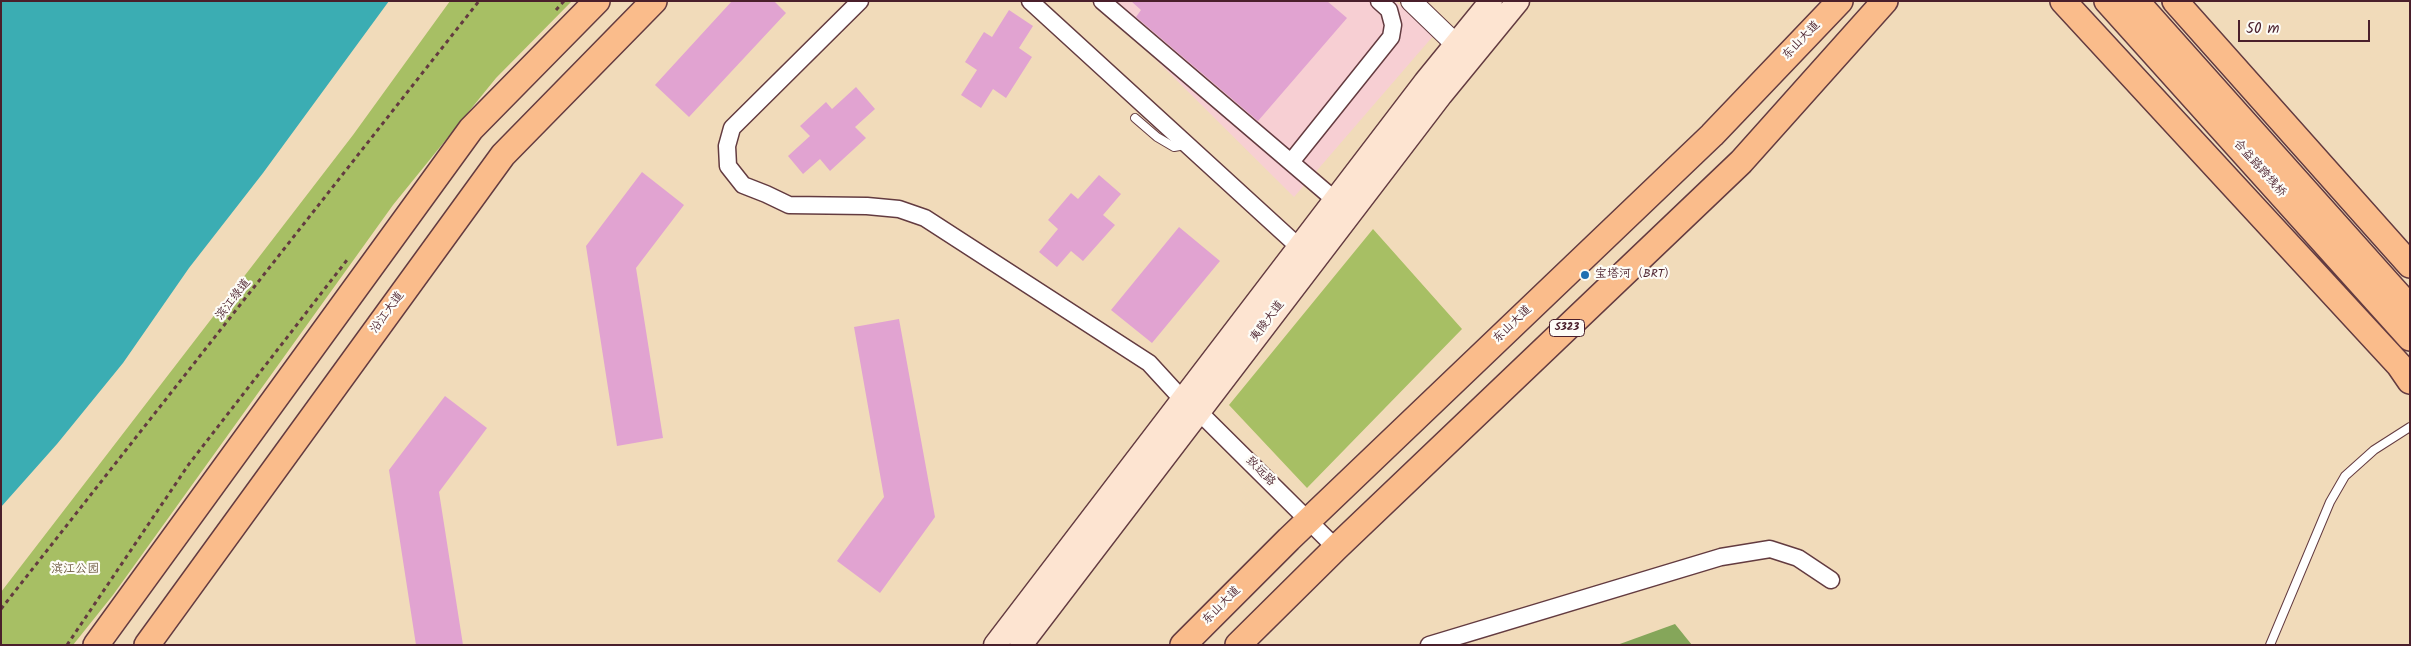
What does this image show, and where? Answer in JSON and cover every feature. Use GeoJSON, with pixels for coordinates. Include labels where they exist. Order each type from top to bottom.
{"type":"FeatureCollection","features":[{"type":"Feature","properties":{"kind":"main road"},"geometry":{"type":"LineString","coordinates":[[96,645],[471,129],[597,1]]}},
{"type":"Feature","properties":{"kind":"main road","name":"沿江大道"},"geometry":{"type":"LineString","coordinates":[[147,645],[503,155],[654,1]]}},
{"type":"Feature","properties":{"kind":"main road","name":"夷陵大道"},"geometry":{"type":"LineString","coordinates":[[995,645],[1191,405],[1463,52],[1491,1]]}},
{"type":"Feature","properties":{"kind":"main road","name":"夷陵大道"},"geometry":{"type":"LineString","coordinates":[[1021,645],[1191,405],[1299,247],[1335,200],[1463,52],[1518,1]]}},
{"type":"Feature","properties":{"kind":"main road","name":"东山大道"},"geometry":{"type":"LineString","coordinates":[[1183,645],[1308,520],[1712,135],[1840,1]]}},
{"type":"Feature","properties":{"kind":"main road","name":"S323"},"geometry":{"type":"LineString","coordinates":[[1238,645],[1336,548],[1741,162],[1885,1]]}},
{"type":"Feature","properties":{"kind":"main road"},"geometry":{"type":"LineString","coordinates":[[2063,1],[2399,365],[2410,381]]}},
{"type":"Feature","properties":{"kind":"main road","name":"合益路跨线桥"},"geometry":{"type":"LineString","coordinates":[[2107,1],[2410,338]]}},
{"type":"Feature","properties":{"kind":"main road","name":"合益路跨线桥"},"geometry":{"type":"LineString","coordinates":[[2136,1],[2410,308]]}},
{"type":"Feature","properties":{"kind":"main road"},"geometry":{"type":"LineString","coordinates":[[2175,1],[2410,265]]}},
{"type":"Feature","properties":{"kind":"street","name":"致远路"},"geometry":{"type":"LineString","coordinates":[[860,1],[732,128],[727,146],[728,166],[743,185],[789,205],[867,206],[899,209],[925,218],[1149,364],[1336,548]]}},
{"type":"Feature","properties":{"kind":"street"},"geometry":{"type":"LineString","coordinates":[[1030,1],[1299,247]]}},
{"type":"Feature","properties":{"kind":"street"},"geometry":{"type":"LineString","coordinates":[[1102,1],[1335,200]]}},
{"type":"Feature","properties":{"kind":"street"},"geometry":{"type":"LineString","coordinates":[[1290,162],[1391,38],[1393,24],[1389,10],[1379,1]]}},
{"type":"Feature","properties":{"kind":"street"},"geometry":{"type":"LineString","coordinates":[[1411,1],[1463,52]]}},
{"type":"Feature","properties":{"kind":"street"},"geometry":{"type":"LineString","coordinates":[[1429,645],[1721,557],[1770,549],[1798,558],[1831,580]]}},
{"type":"Feature","properties":{"kind":"lane"},"geometry":{"type":"LineString","coordinates":[[1135,118],[1157,137],[1174,147],[1187,144]]}},
{"type":"Feature","properties":{"kind":"lane"},"geometry":{"type":"LineString","coordinates":[[2270,645],[2330,502],[2345,476],[2374,450],[2410,427]]}},
{"type":"Feature","properties":{"kind":"path","name":"滨江绿道"},"geometry":{"type":"LineString","coordinates":[[1,609],[479,1]]}},
{"type":"Feature","properties":{"kind":"shaded area"},"geometry":{"type":"Polygon","coordinates":[[[1097,1],[1395,1],[1434,35],[1294,197],[1097,1]]]}},
{"type":"Feature","properties":{"kind":"green space","name":"滨江公园"},"geometry":{"type":"Polygon","coordinates":[[[450,1],[572,1],[496,78],[393,205],[113,595],[73,645],[1,645],[1,592],[353,135],[450,1]]]}},
{"type":"Feature","properties":{"kind":"green space"},"geometry":{"type":"Polygon","coordinates":[[[1373,229],[1462,329],[1307,488],[1229,405],[1373,229]]]}},
{"type":"Feature","properties":{"kind":"green space"},"geometry":{"type":"Polygon","coordinates":[[[1675,624],[1692,645],[1617,645],[1675,624]]]}},
{"type":"Feature","properties":{"kind":"water"},"geometry":{"type":"Polygon","coordinates":[[[1,1],[389,1],[263,173],[189,268],[123,363],[57,444],[1,507],[1,1]]]}},
{"type":"Feature","properties":{"kind":"building"},"geometry":{"type":"Polygon","coordinates":[[[732,1],[774,1],[786,13],[689,117],[655,85],[732,1]]]}},
{"type":"Feature","properties":{"kind":"building"},"geometry":{"type":"Polygon","coordinates":[[[1131,1],[1327,1],[1347,18],[1258,121],[1136,17],[1141,10],[1131,1]]]}},
{"type":"Feature","properties":{"kind":"building"},"geometry":{"type":"Polygon","coordinates":[[[1009,10],[1033,26],[1019,48],[1032,57],[1006,98],[993,89],[981,108],[961,95],[977,70],[965,62],[984,32],[992,37],[1009,10]]]}},
{"type":"Feature","properties":{"kind":"building"},"geometry":{"type":"Polygon","coordinates":[[[856,87],[875,109],[855,127],[866,138],[830,171],[820,159],[803,174],[788,156],[810,136],[800,126],[826,102],[832,109],[856,87]]]}},
{"type":"Feature","properties":{"kind":"building"},"geometry":{"type":"Polygon","coordinates":[[[642,172],[684,205],[636,268],[663,438],[617,446],[586,246],[642,172]]]}},
{"type":"Feature","properties":{"kind":"building"},"geometry":{"type":"Polygon","coordinates":[[[1099,175],[1121,194],[1103,215],[1115,225],[1083,261],[1071,251],[1057,267],[1039,252],[1058,229],[1048,220],[1071,193],[1078,199],[1099,175]]]}},
{"type":"Feature","properties":{"kind":"building"},"geometry":{"type":"Polygon","coordinates":[[[1179,227],[1220,261],[1152,343],[1111,310],[1179,227]]]}},
{"type":"Feature","properties":{"kind":"building"},"geometry":{"type":"Polygon","coordinates":[[[899,319],[935,517],[880,593],[837,561],[884,497],[854,327],[899,319]]]}},
{"type":"Feature","properties":{"kind":"building"},"geometry":{"type":"Polygon","coordinates":[[[445,396],[487,428],[439,492],[463,645],[416,645],[389,470],[445,396]]]}},
{"type":"Feature","properties":{"kind":"place","name":"宝塔河（BRT）"},"geometry":{"type":"Point","coordinates":[1585,275]}}]}
